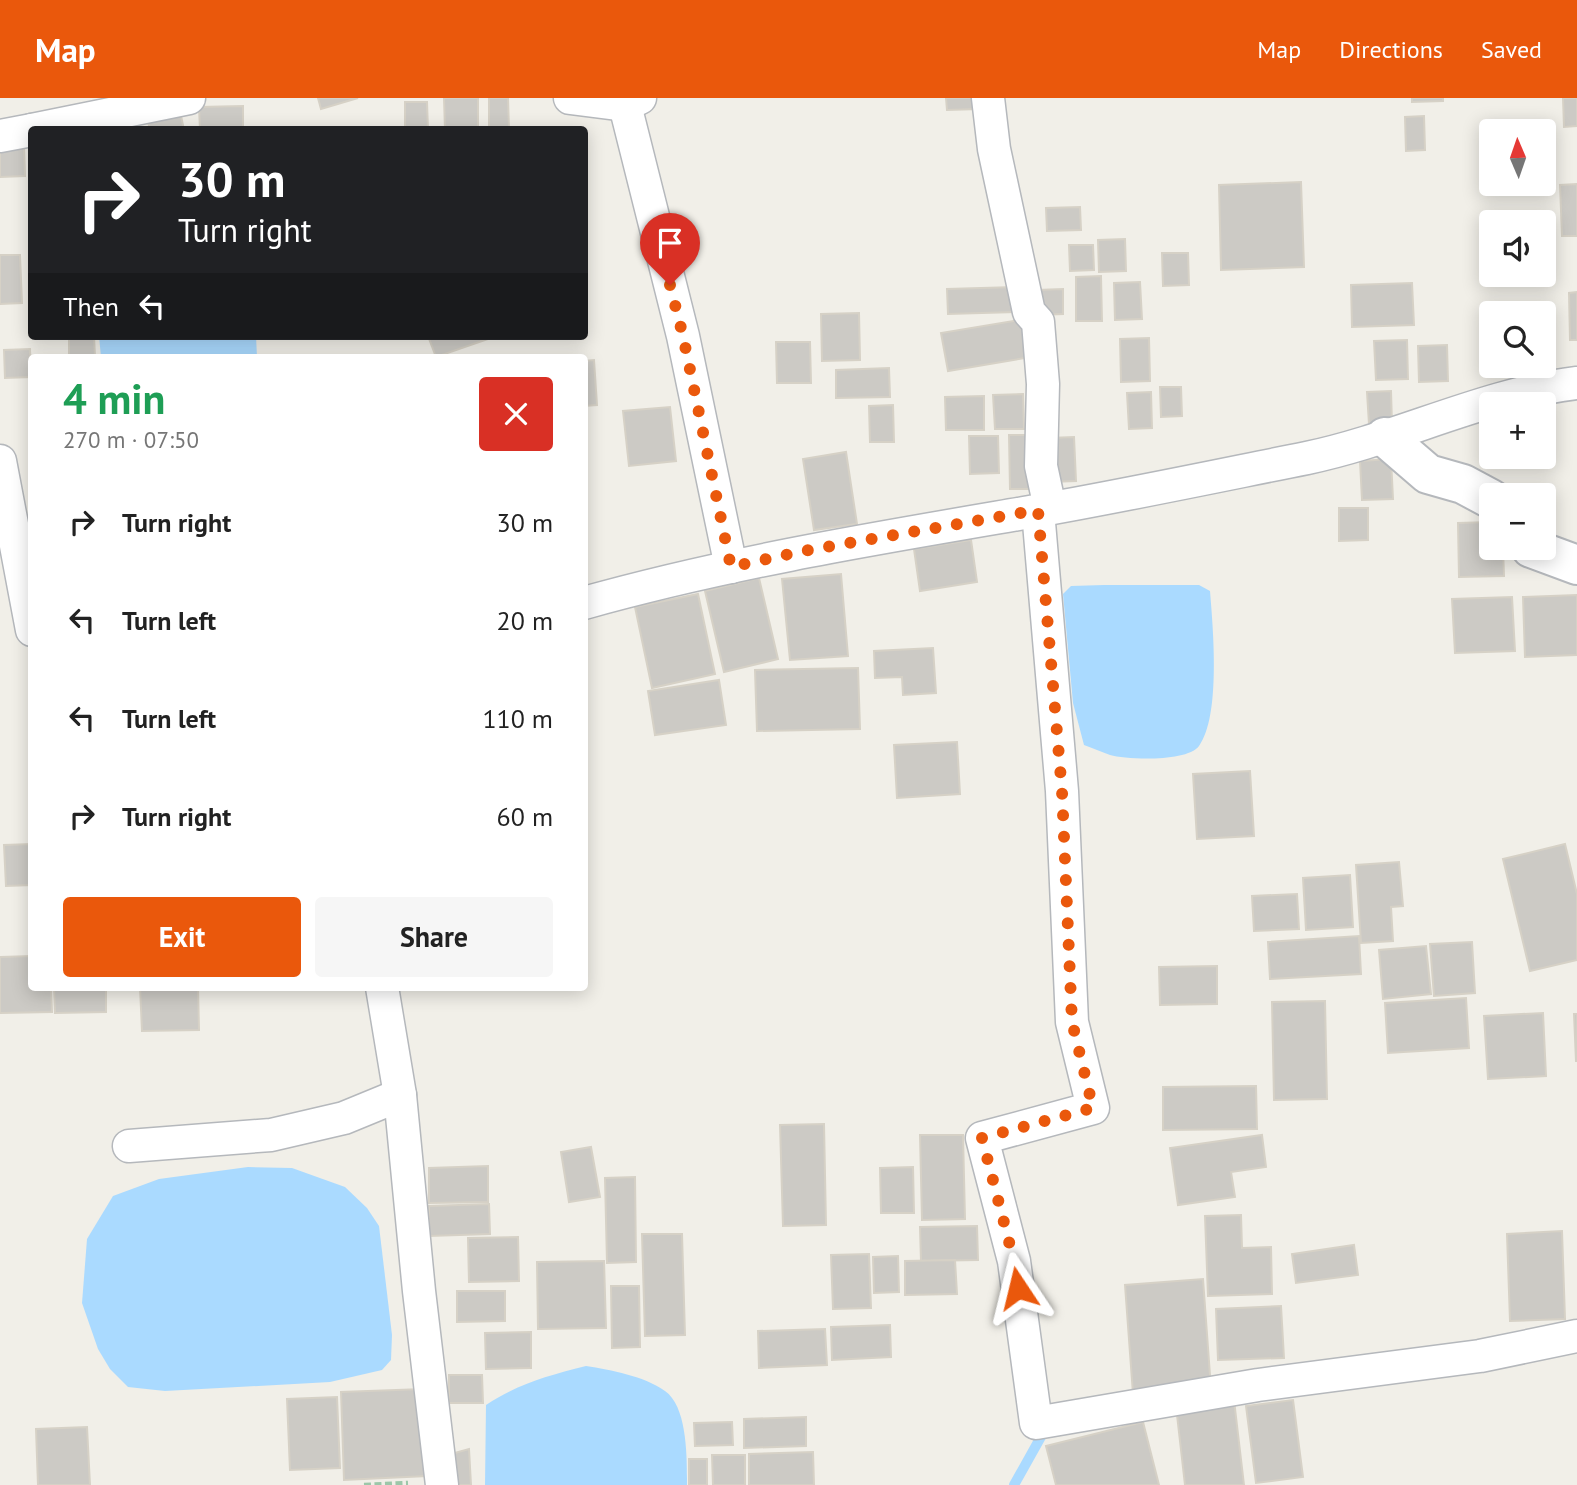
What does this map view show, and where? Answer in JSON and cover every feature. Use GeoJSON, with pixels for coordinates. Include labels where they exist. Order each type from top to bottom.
{"type":"FeatureCollection","features":[{"type":"Feature","properties":{"kind":"street"},"geometry":{"type":"LineString","coordinates":[[52,126],[189,98]]}},
{"type":"Feature","properties":{"kind":"street"},"geometry":{"type":"LineString","coordinates":[[570,98],[632,102],[731,567]]}},
{"type":"Feature","properties":{"kind":"street"},"geometry":{"type":"LineString","coordinates":[[988,98],[995,149],[1029,312],[1038,322],[1043,384],[1041,466],[1062,791],[1072,1022],[1093,1108],[982,1138],[1014,1261],[1036,1423],[1258,1385],[1480,1356],[1577,1336]]}},
{"type":"Feature","properties":{"kind":"street"},"geometry":{"type":"LineString","coordinates":[[0,136],[28,131]]}},
{"type":"Feature","properties":{"kind":"street"},"geometry":{"type":"LineString","coordinates":[[588,602],[667,580],[803,551],[1044,509],[1311,457],[1385,437],[1537,388],[1577,383]]}},
{"type":"Feature","properties":{"kind":"street"},"geometry":{"type":"LineString","coordinates":[[1385,437],[1428,474],[1462,484],[1479,493]]}},
{"type":"Feature","properties":{"kind":"street"},"geometry":{"type":"LineString","coordinates":[[0,461],[28,609]]}},
{"type":"Feature","properties":{"kind":"street"},"geometry":{"type":"LineString","coordinates":[[1556,557],[1577,565]]}},
{"type":"Feature","properties":{"kind":"street"},"geometry":{"type":"LineString","coordinates":[[383,991],[400,1095],[419,1291],[442,1483]]}},
{"type":"Feature","properties":{"kind":"street"},"geometry":{"type":"LineString","coordinates":[[129,1146],[271,1135],[344,1118],[400,1095]]}},
{"type":"Feature","properties":{"kind":"path"},"geometry":{"type":"LineString","coordinates":[[364,1485],[442,1483]]}},
{"type":"Feature","properties":{"kind":"water"},"geometry":{"type":"Polygon","coordinates":[[[99,340],[256,340],[257,354],[101,354],[99,340]]]}},
{"type":"Feature","properties":{"kind":"water"},"geometry":{"type":"Polygon","coordinates":[[[1199,585],[1210,591],[1214,648],[1213,694],[1206,732],[1199,746],[1192,751],[1170,757],[1130,758],[1110,755],[1084,745],[1073,703],[1063,594],[1071,586],[1199,585]]]}},
{"type":"Feature","properties":{"kind":"water"},"geometry":{"type":"Polygon","coordinates":[[[248,1167],[292,1168],[345,1187],[367,1208],[379,1226],[392,1335],[391,1360],[382,1370],[330,1382],[165,1391],[128,1387],[110,1369],[98,1349],[82,1303],[87,1239],[113,1196],[159,1179],[248,1167]]]}},
{"type":"Feature","properties":{"kind":"water"},"geometry":{"type":"Polygon","coordinates":[[[586,1366],[637,1378],[657,1386],[673,1399],[685,1435],[687,1485],[485,1485],[486,1405],[534,1381],[586,1366]]]}},
{"type":"Feature","properties":{"kind":"building"},"geometry":{"type":"Polygon","coordinates":[[[318,98],[358,98],[321,109],[318,98]]]}},
{"type":"Feature","properties":{"kind":"building"},"geometry":{"type":"Polygon","coordinates":[[[444,98],[478,98],[478,126],[445,126],[444,98]]]}},
{"type":"Feature","properties":{"kind":"building"},"geometry":{"type":"Polygon","coordinates":[[[489,98],[508,98],[509,126],[489,126],[489,98]]]}},
{"type":"Feature","properties":{"kind":"building"},"geometry":{"type":"Polygon","coordinates":[[[946,98],[979,98],[979,109],[947,110],[946,98]]]}},
{"type":"Feature","properties":{"kind":"building"},"geometry":{"type":"Polygon","coordinates":[[[1412,98],[1443,98],[1443,101],[1412,102],[1412,98]]]}},
{"type":"Feature","properties":{"kind":"building"},"geometry":{"type":"Polygon","coordinates":[[[1563,98],[1577,98],[1577,126],[1564,127],[1563,98]]]}},
{"type":"Feature","properties":{"kind":"building"},"geometry":{"type":"Polygon","coordinates":[[[405,102],[427,102],[428,126],[405,126],[405,102]]]}},
{"type":"Feature","properties":{"kind":"building"},"geometry":{"type":"Polygon","coordinates":[[[243,106],[243,126],[200,126],[199,107],[243,106]]]}},
{"type":"Feature","properties":{"kind":"building"},"geometry":{"type":"Polygon","coordinates":[[[180,111],[183,126],[149,126],[147,118],[180,111]]]}},
{"type":"Feature","properties":{"kind":"building"},"geometry":{"type":"Polygon","coordinates":[[[1424,116],[1425,150],[1406,151],[1405,117],[1424,116]]]}},
{"type":"Feature","properties":{"kind":"building"},"geometry":{"type":"Polygon","coordinates":[[[0,145],[24,145],[25,176],[0,177],[0,145]]]}},
{"type":"Feature","properties":{"kind":"building"},"geometry":{"type":"Polygon","coordinates":[[[1301,182],[1304,267],[1221,270],[1219,185],[1301,182]]]}},
{"type":"Feature","properties":{"kind":"building"},"geometry":{"type":"Polygon","coordinates":[[[1577,184],[1577,236],[1562,236],[1560,185],[1577,184]]]}},
{"type":"Feature","properties":{"kind":"building"},"geometry":{"type":"Polygon","coordinates":[[[1080,207],[1081,230],[1047,231],[1046,208],[1080,207]]]}},
{"type":"Feature","properties":{"kind":"building"},"geometry":{"type":"Polygon","coordinates":[[[1125,239],[1126,271],[1099,272],[1098,240],[1125,239]]]}},
{"type":"Feature","properties":{"kind":"building"},"geometry":{"type":"Polygon","coordinates":[[[1069,245],[1093,245],[1094,270],[1070,271],[1069,245]]]}},
{"type":"Feature","properties":{"kind":"building"},"geometry":{"type":"Polygon","coordinates":[[[1162,253],[1188,253],[1189,285],[1163,286],[1162,253]]]}},
{"type":"Feature","properties":{"kind":"building"},"geometry":{"type":"Polygon","coordinates":[[[0,255],[20,255],[22,303],[0,304],[0,255]]]}},
{"type":"Feature","properties":{"kind":"building"},"geometry":{"type":"Polygon","coordinates":[[[1101,276],[1102,321],[1076,321],[1076,277],[1101,276]]]}},
{"type":"Feature","properties":{"kind":"building"},"geometry":{"type":"Polygon","coordinates":[[[1140,282],[1142,319],[1115,320],[1114,283],[1140,282]]]}},
{"type":"Feature","properties":{"kind":"building"},"geometry":{"type":"Polygon","coordinates":[[[1412,283],[1414,325],[1352,327],[1351,285],[1412,283]]]}},
{"type":"Feature","properties":{"kind":"building"},"geometry":{"type":"Polygon","coordinates":[[[1015,287],[1016,312],[948,314],[947,289],[1015,287]]]}},
{"type":"Feature","properties":{"kind":"building"},"geometry":{"type":"Polygon","coordinates":[[[1063,289],[1063,314],[1038,315],[1037,290],[1063,289]]]}},
{"type":"Feature","properties":{"kind":"building"},"geometry":{"type":"Polygon","coordinates":[[[1577,292],[1577,340],[1570,340],[1569,293],[1577,292]]]}},
{"type":"Feature","properties":{"kind":"building"},"geometry":{"type":"Polygon","coordinates":[[[859,313],[860,360],[822,361],[821,314],[859,313]]]}},
{"type":"Feature","properties":{"kind":"building"},"geometry":{"type":"Polygon","coordinates":[[[1025,319],[1031,357],[948,371],[941,333],[1025,319]]]}},
{"type":"Feature","properties":{"kind":"building"},"geometry":{"type":"Polygon","coordinates":[[[1149,338],[1150,381],[1121,382],[1120,339],[1149,338]]]}},
{"type":"Feature","properties":{"kind":"building"},"geometry":{"type":"Polygon","coordinates":[[[69,340],[94,340],[95,354],[69,354],[69,340]]]}},
{"type":"Feature","properties":{"kind":"building"},"geometry":{"type":"Polygon","coordinates":[[[430,340],[485,340],[445,354],[435,354],[430,340]]]}},
{"type":"Feature","properties":{"kind":"building"},"geometry":{"type":"Polygon","coordinates":[[[1407,340],[1408,379],[1376,380],[1374,341],[1407,340]]]}},
{"type":"Feature","properties":{"kind":"building"},"geometry":{"type":"Polygon","coordinates":[[[776,342],[810,342],[811,383],[777,383],[776,342]]]}},
{"type":"Feature","properties":{"kind":"building"},"geometry":{"type":"Polygon","coordinates":[[[1447,345],[1448,381],[1419,382],[1418,346],[1447,345]]]}},
{"type":"Feature","properties":{"kind":"building"},"geometry":{"type":"Polygon","coordinates":[[[30,349],[28,377],[5,378],[4,350],[30,349]]]}},
{"type":"Feature","properties":{"kind":"building"},"geometry":{"type":"Polygon","coordinates":[[[594,360],[597,405],[588,406],[588,361],[594,360]]]}},
{"type":"Feature","properties":{"kind":"building"},"geometry":{"type":"Polygon","coordinates":[[[889,368],[890,397],[836,398],[836,370],[889,368]]]}},
{"type":"Feature","properties":{"kind":"building"},"geometry":{"type":"Polygon","coordinates":[[[1160,387],[1181,387],[1182,416],[1161,417],[1160,387]]]}},
{"type":"Feature","properties":{"kind":"building"},"geometry":{"type":"Polygon","coordinates":[[[1391,391],[1392,424],[1369,424],[1367,392],[1391,391]]]}},
{"type":"Feature","properties":{"kind":"building"},"geometry":{"type":"Polygon","coordinates":[[[1151,392],[1152,428],[1129,429],[1127,393],[1151,392]]]}},
{"type":"Feature","properties":{"kind":"building"},"geometry":{"type":"Polygon","coordinates":[[[1023,394],[1024,429],[995,429],[993,395],[1023,394]]]}},
{"type":"Feature","properties":{"kind":"building"},"geometry":{"type":"Polygon","coordinates":[[[984,396],[984,430],[946,430],[945,397],[984,396]]]}},
{"type":"Feature","properties":{"kind":"building"},"geometry":{"type":"Polygon","coordinates":[[[893,405],[894,442],[870,442],[869,406],[893,405]]]}},
{"type":"Feature","properties":{"kind":"building"},"geometry":{"type":"Polygon","coordinates":[[[670,407],[676,461],[629,466],[623,411],[670,407]]]}},
{"type":"Feature","properties":{"kind":"building"},"geometry":{"type":"Polygon","coordinates":[[[1009,435],[1033,435],[1034,489],[1010,489],[1009,435]]]}},
{"type":"Feature","properties":{"kind":"building"},"geometry":{"type":"Polygon","coordinates":[[[969,436],[998,436],[999,473],[970,474],[969,436]]]}},
{"type":"Feature","properties":{"kind":"building"},"geometry":{"type":"Polygon","coordinates":[[[1074,437],[1076,481],[1050,482],[1049,438],[1074,437]]]}},
{"type":"Feature","properties":{"kind":"building"},"geometry":{"type":"Polygon","coordinates":[[[846,452],[857,524],[814,530],[803,459],[846,452]]]}},
{"type":"Feature","properties":{"kind":"building"},"geometry":{"type":"Polygon","coordinates":[[[1391,459],[1393,499],[1362,500],[1360,461],[1391,459]]]}},
{"type":"Feature","properties":{"kind":"building"},"geometry":{"type":"Polygon","coordinates":[[[1339,508],[1368,508],[1368,540],[1339,541],[1339,508]]]}},
{"type":"Feature","properties":{"kind":"building"},"geometry":{"type":"Polygon","coordinates":[[[1479,522],[1479,560],[1503,560],[1504,576],[1459,577],[1458,523],[1479,522]]]}},
{"type":"Feature","properties":{"kind":"building"},"geometry":{"type":"Polygon","coordinates":[[[971,540],[977,582],[920,591],[914,549],[971,540]]]}},
{"type":"Feature","properties":{"kind":"building"},"geometry":{"type":"Polygon","coordinates":[[[841,574],[848,656],[790,660],[782,579],[841,574]]]}},
{"type":"Feature","properties":{"kind":"building"},"geometry":{"type":"Polygon","coordinates":[[[759,578],[778,659],[724,672],[705,591],[759,578]]]}},
{"type":"Feature","properties":{"kind":"building"},"geometry":{"type":"Polygon","coordinates":[[[698,594],[715,674],[652,688],[635,607],[698,594]]]}},
{"type":"Feature","properties":{"kind":"building"},"geometry":{"type":"Polygon","coordinates":[[[1577,595],[1577,655],[1525,657],[1523,597],[1577,595]]]}},
{"type":"Feature","properties":{"kind":"building"},"geometry":{"type":"Polygon","coordinates":[[[1512,597],[1515,651],[1455,653],[1452,599],[1512,597]]]}},
{"type":"Feature","properties":{"kind":"building"},"geometry":{"type":"Polygon","coordinates":[[[933,648],[936,693],[903,695],[902,677],[875,678],[874,651],[933,648]]]}},
{"type":"Feature","properties":{"kind":"building"},"geometry":{"type":"Polygon","coordinates":[[[858,668],[860,729],[757,731],[755,670],[858,668]]]}},
{"type":"Feature","properties":{"kind":"building"},"geometry":{"type":"Polygon","coordinates":[[[719,680],[726,725],[655,735],[648,691],[719,680]]]}},
{"type":"Feature","properties":{"kind":"building"},"geometry":{"type":"Polygon","coordinates":[[[957,742],[960,794],[897,798],[894,745],[957,742]]]}},
{"type":"Feature","properties":{"kind":"building"},"geometry":{"type":"Polygon","coordinates":[[[1250,771],[1254,836],[1197,839],[1193,774],[1250,771]]]}},
{"type":"Feature","properties":{"kind":"building"},"geometry":{"type":"Polygon","coordinates":[[[28,844],[28,885],[6,886],[4,845],[28,844]]]}},
{"type":"Feature","properties":{"kind":"building"},"geometry":{"type":"Polygon","coordinates":[[[1565,844],[1577,894],[1577,960],[1530,971],[1503,859],[1565,844]]]}},
{"type":"Feature","properties":{"kind":"building"},"geometry":{"type":"Polygon","coordinates":[[[1399,862],[1403,906],[1391,907],[1393,941],[1361,943],[1356,865],[1399,862]]]}},
{"type":"Feature","properties":{"kind":"building"},"geometry":{"type":"Polygon","coordinates":[[[1350,875],[1353,927],[1306,930],[1303,878],[1350,875]]]}},
{"type":"Feature","properties":{"kind":"building"},"geometry":{"type":"Polygon","coordinates":[[[1297,894],[1299,929],[1254,931],[1252,896],[1297,894]]]}},
{"type":"Feature","properties":{"kind":"building"},"geometry":{"type":"Polygon","coordinates":[[[1359,936],[1361,974],[1270,979],[1268,942],[1359,936]]]}},
{"type":"Feature","properties":{"kind":"building"},"geometry":{"type":"Polygon","coordinates":[[[1472,942],[1475,993],[1434,996],[1430,944],[1472,942]]]}},
{"type":"Feature","properties":{"kind":"building"},"geometry":{"type":"Polygon","coordinates":[[[1426,946],[1431,994],[1383,999],[1379,950],[1426,946]]]}},
{"type":"Feature","properties":{"kind":"building"},"geometry":{"type":"Polygon","coordinates":[[[28,956],[28,991],[51,991],[52,1012],[0,1013],[0,957],[28,956]]]}},
{"type":"Feature","properties":{"kind":"building"},"geometry":{"type":"Polygon","coordinates":[[[1217,966],[1217,1004],[1160,1005],[1159,967],[1217,966]]]}},
{"type":"Feature","properties":{"kind":"building"},"geometry":{"type":"Polygon","coordinates":[[[54,991],[106,991],[106,1012],[55,1013],[54,991]]]}},
{"type":"Feature","properties":{"kind":"building"},"geometry":{"type":"Polygon","coordinates":[[[140,991],[198,991],[199,1030],[142,1031],[140,991]]]}},
{"type":"Feature","properties":{"kind":"building"},"geometry":{"type":"Polygon","coordinates":[[[1466,998],[1469,1048],[1388,1053],[1385,1003],[1466,998]]]}},
{"type":"Feature","properties":{"kind":"building"},"geometry":{"type":"Polygon","coordinates":[[[1325,1001],[1327,1099],[1274,1100],[1272,1002],[1325,1001]]]}},
{"type":"Feature","properties":{"kind":"building"},"geometry":{"type":"Polygon","coordinates":[[[1543,1013],[1546,1076],[1488,1079],[1484,1016],[1543,1013]]]}},
{"type":"Feature","properties":{"kind":"building"},"geometry":{"type":"Polygon","coordinates":[[[1574,1014],[1577,1014],[1577,1061],[1576,1061],[1574,1014]]]}},
{"type":"Feature","properties":{"kind":"building"},"geometry":{"type":"Polygon","coordinates":[[[1256,1086],[1257,1129],[1163,1130],[1163,1087],[1256,1086]]]}},
{"type":"Feature","properties":{"kind":"building"},"geometry":{"type":"Polygon","coordinates":[[[824,1124],[826,1225],[783,1226],[780,1125],[824,1124]]]}},
{"type":"Feature","properties":{"kind":"building"},"geometry":{"type":"Polygon","coordinates":[[[920,1135],[963,1135],[965,1219],[922,1220],[920,1135]]]}},
{"type":"Feature","properties":{"kind":"building"},"geometry":{"type":"Polygon","coordinates":[[[1262,1135],[1266,1167],[1231,1172],[1235,1197],[1178,1205],[1170,1148],[1262,1135]]]}},
{"type":"Feature","properties":{"kind":"building"},"geometry":{"type":"Polygon","coordinates":[[[591,1147],[600,1197],[569,1202],[561,1152],[591,1147]]]}},
{"type":"Feature","properties":{"kind":"building"},"geometry":{"type":"Polygon","coordinates":[[[488,1166],[488,1202],[429,1203],[429,1168],[488,1166]]]}},
{"type":"Feature","properties":{"kind":"building"},"geometry":{"type":"Polygon","coordinates":[[[913,1167],[914,1213],[881,1213],[880,1168],[913,1167]]]}},
{"type":"Feature","properties":{"kind":"building"},"geometry":{"type":"Polygon","coordinates":[[[635,1177],[636,1262],[607,1263],[605,1178],[635,1177]]]}},
{"type":"Feature","properties":{"kind":"building"},"geometry":{"type":"Polygon","coordinates":[[[489,1204],[490,1234],[429,1236],[429,1206],[489,1204]]]}},
{"type":"Feature","properties":{"kind":"building"},"geometry":{"type":"Polygon","coordinates":[[[1241,1215],[1242,1248],[1271,1247],[1272,1294],[1208,1296],[1205,1216],[1241,1215]]]}},
{"type":"Feature","properties":{"kind":"building"},"geometry":{"type":"Polygon","coordinates":[[[977,1226],[978,1260],[921,1261],[920,1227],[977,1226]]]}},
{"type":"Feature","properties":{"kind":"building"},"geometry":{"type":"Polygon","coordinates":[[[1562,1231],[1565,1319],[1510,1321],[1507,1234],[1562,1231]]]}},
{"type":"Feature","properties":{"kind":"building"},"geometry":{"type":"Polygon","coordinates":[[[642,1234],[682,1234],[685,1335],[645,1336],[642,1234]]]}},
{"type":"Feature","properties":{"kind":"building"},"geometry":{"type":"Polygon","coordinates":[[[518,1237],[519,1281],[469,1282],[468,1238],[518,1237]]]}},
{"type":"Feature","properties":{"kind":"building"},"geometry":{"type":"Polygon","coordinates":[[[1354,1245],[1358,1275],[1296,1283],[1292,1254],[1354,1245]]]}},
{"type":"Feature","properties":{"kind":"building"},"geometry":{"type":"Polygon","coordinates":[[[869,1254],[871,1308],[833,1309],[831,1255],[869,1254]]]}},
{"type":"Feature","properties":{"kind":"building"},"geometry":{"type":"Polygon","coordinates":[[[898,1256],[899,1292],[874,1293],[873,1257],[898,1256]]]}},
{"type":"Feature","properties":{"kind":"building"},"geometry":{"type":"Polygon","coordinates":[[[955,1260],[957,1294],[905,1295],[905,1261],[955,1260]]]}},
{"type":"Feature","properties":{"kind":"building"},"geometry":{"type":"Polygon","coordinates":[[[604,1261],[606,1328],[538,1329],[537,1262],[604,1261]]]}},
{"type":"Feature","properties":{"kind":"building"},"geometry":{"type":"Polygon","coordinates":[[[1203,1279],[1211,1389],[1133,1394],[1125,1285],[1203,1279]]]}},
{"type":"Feature","properties":{"kind":"building"},"geometry":{"type":"Polygon","coordinates":[[[611,1286],[639,1286],[640,1347],[612,1348],[611,1286]]]}},
{"type":"Feature","properties":{"kind":"building"},"geometry":{"type":"Polygon","coordinates":[[[457,1291],[505,1291],[505,1321],[457,1322],[457,1291]]]}},
{"type":"Feature","properties":{"kind":"building"},"geometry":{"type":"Polygon","coordinates":[[[1281,1306],[1284,1358],[1218,1360],[1216,1309],[1281,1306]]]}},
{"type":"Feature","properties":{"kind":"building"},"geometry":{"type":"Polygon","coordinates":[[[890,1325],[891,1357],[832,1360],[831,1327],[890,1325]]]}},
{"type":"Feature","properties":{"kind":"building"},"geometry":{"type":"Polygon","coordinates":[[[825,1329],[827,1365],[759,1368],[758,1331],[825,1329]]]}},
{"type":"Feature","properties":{"kind":"building"},"geometry":{"type":"Polygon","coordinates":[[[531,1332],[531,1368],[486,1369],[485,1333],[531,1332]]]}},
{"type":"Feature","properties":{"kind":"building"},"geometry":{"type":"Polygon","coordinates":[[[449,1375],[482,1375],[483,1403],[449,1403],[449,1375]]]}},
{"type":"Feature","properties":{"kind":"building"},"geometry":{"type":"Polygon","coordinates":[[[423,1389],[427,1476],[344,1480],[341,1392],[423,1389]]]}},
{"type":"Feature","properties":{"kind":"building"},"geometry":{"type":"Polygon","coordinates":[[[337,1397],[340,1468],[290,1470],[287,1399],[337,1397]]]}},
{"type":"Feature","properties":{"kind":"building"},"geometry":{"type":"Polygon","coordinates":[[[1234,1400],[1244,1485],[1185,1485],[1176,1406],[1234,1400]]]}},
{"type":"Feature","properties":{"kind":"building"},"geometry":{"type":"Polygon","coordinates":[[[1293,1400],[1303,1477],[1256,1483],[1246,1406],[1293,1400]]]}},
{"type":"Feature","properties":{"kind":"building"},"geometry":{"type":"Polygon","coordinates":[[[806,1417],[806,1446],[744,1448],[744,1419],[806,1417]]]}},
{"type":"Feature","properties":{"kind":"building"},"geometry":{"type":"Polygon","coordinates":[[[732,1422],[733,1445],[695,1446],[694,1423],[732,1422]]]}},
{"type":"Feature","properties":{"kind":"building"},"geometry":{"type":"Polygon","coordinates":[[[1143,1422],[1159,1485],[1056,1485],[1046,1446],[1143,1422]]]}},
{"type":"Feature","properties":{"kind":"building"},"geometry":{"type":"Polygon","coordinates":[[[87,1427],[90,1485],[38,1485],[36,1429],[87,1427]]]}},
{"type":"Feature","properties":{"kind":"building"},"geometry":{"type":"Polygon","coordinates":[[[469,1449],[471,1485],[454,1485],[451,1454],[469,1449]]]}},
{"type":"Feature","properties":{"kind":"building"},"geometry":{"type":"Polygon","coordinates":[[[813,1452],[814,1485],[749,1485],[749,1454],[813,1452]]]}},
{"type":"Feature","properties":{"kind":"building"},"geometry":{"type":"Polygon","coordinates":[[[712,1455],[745,1455],[745,1485],[713,1485],[712,1455]]]}},
{"type":"Feature","properties":{"kind":"building"},"geometry":{"type":"Polygon","coordinates":[[[689,1459],[707,1459],[707,1485],[689,1485],[689,1459]]]}},
{"type":"Feature","properties":{"kind":"waterway"},"geometry":{"type":"LineString","coordinates":[[1014,1485],[1047,1426]]}},
{"type":"Feature","properties":{"kind":"route"},"geometry":{"type":"LineString","coordinates":[[670,285],[731,567],[803,551],[1038,510],[1062,791],[1072,1022],[1093,1108],[982,1138],[1014,1261],[1018,1288]]}}]}
